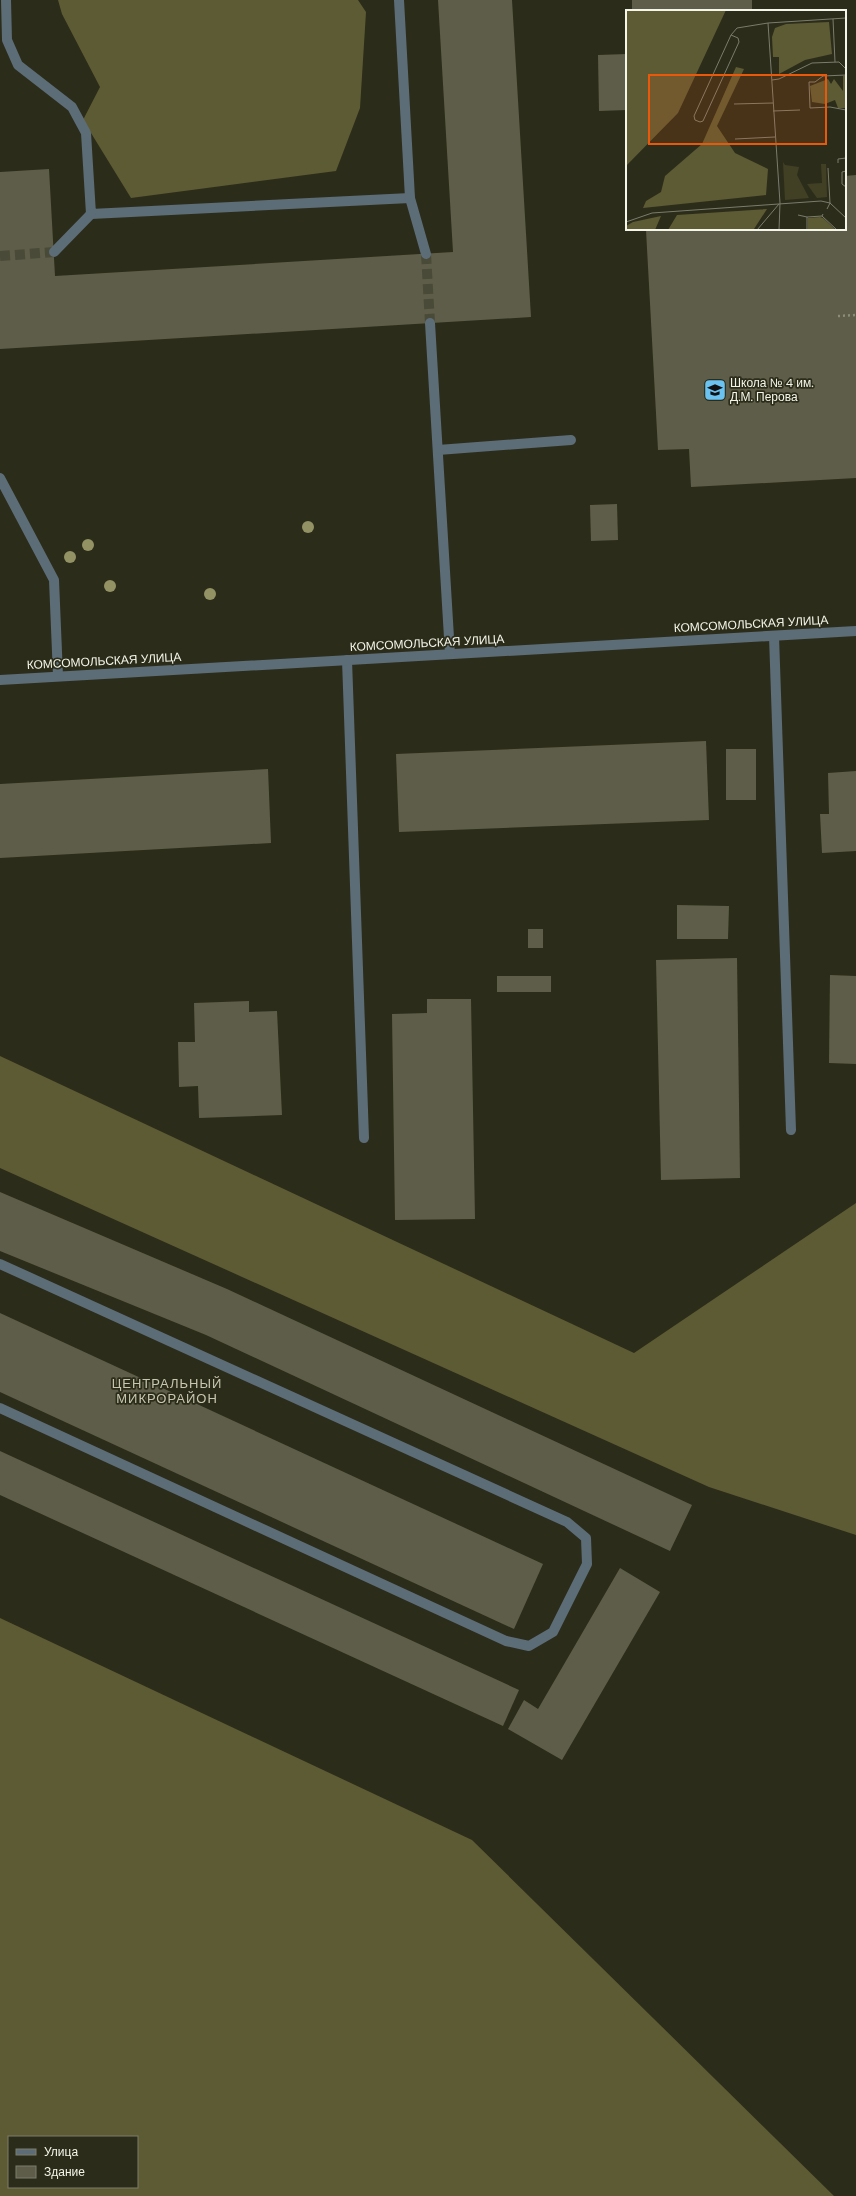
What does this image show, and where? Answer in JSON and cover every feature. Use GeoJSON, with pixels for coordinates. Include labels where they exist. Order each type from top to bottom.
{"type":"FeatureCollection","features":[{"type":"Feature","properties":{"kind":"street"},"geometry":{"type":"LineString","coordinates":[[6,0],[7,40],[18,64],[72,107],[86,133],[91,214]]}},
{"type":"Feature","properties":{"kind":"street"},"geometry":{"type":"LineString","coordinates":[[399,0],[410,198],[426,254]]}},
{"type":"Feature","properties":{"kind":"street"},"geometry":{"type":"LineString","coordinates":[[54,252],[91,214],[410,198]]}},
{"type":"Feature","properties":{"kind":"street"},"geometry":{"type":"LineString","coordinates":[[430,323],[450,654]]}},
{"type":"Feature","properties":{"kind":"street"},"geometry":{"type":"LineString","coordinates":[[438,450],[571,440]]}},
{"type":"Feature","properties":{"kind":"street"},"geometry":{"type":"LineString","coordinates":[[0,478],[54,580],[58,676]]}},
{"type":"Feature","properties":{"kind":"street","name":"КОМСОМОЛЬСКАЯ УЛИЦА"},"geometry":{"type":"LineString","coordinates":[[0,680],[856,631]]}},
{"type":"Feature","properties":{"kind":"street"},"geometry":{"type":"LineString","coordinates":[[774,636],[791,1130]]}},
{"type":"Feature","properties":{"kind":"street"},"geometry":{"type":"LineString","coordinates":[[346,660],[364,1138]]}},
{"type":"Feature","properties":{"kind":"street"},"geometry":{"type":"LineString","coordinates":[[0,1264],[566,1522],[586,1538],[587,1564],[552,1632],[530,1646],[506,1641],[0,1408]]}},
{"type":"Feature","properties":{"kind":"path"},"geometry":{"type":"LineString","coordinates":[[838,316],[856,315]]}},
{"type":"Feature","properties":{"kind":"shaded area"},"geometry":{"type":"Polygon","coordinates":[[[58,0],[358,0],[366,12],[360,108],[336,171],[131,198],[83,120],[100,87],[62,14],[58,0]]]}},
{"type":"Feature","properties":{"kind":"shaded area"},"geometry":{"type":"Polygon","coordinates":[[[0,1056],[634,1353],[856,1203],[856,1535],[709,1487],[0,1168],[0,1056]]]}},
{"type":"Feature","properties":{"kind":"shaded area"},"geometry":{"type":"Polygon","coordinates":[[[0,1618],[472,1840],[834,2196],[0,2196],[0,1618]]]}},
{"type":"Feature","properties":{"kind":"building"},"geometry":{"type":"Polygon","coordinates":[[[438,0],[512,0],[531,317],[0,349],[0,172],[49,169],[55,276],[453,252],[438,0]]]}},
{"type":"Feature","properties":{"kind":"building"},"geometry":{"type":"Polygon","coordinates":[[[632,0],[752,0],[752,10],[632,10],[632,0]]]}},
{"type":"Feature","properties":{"kind":"building"},"geometry":{"type":"Polygon","coordinates":[[[626,54],[626,110],[599,111],[598,55],[626,54]]]}},
{"type":"Feature","properties":{"kind":"building"},"geometry":{"type":"Polygon","coordinates":[[[856,175],[856,478],[691,487],[689,449],[658,450],[646,230],[846,230],[846,176],[856,175]]]}},
{"type":"Feature","properties":{"kind":"building"},"geometry":{"type":"Polygon","coordinates":[[[617,504],[618,540],[591,541],[590,505],[617,504]]]}},
{"type":"Feature","properties":{"kind":"building"},"geometry":{"type":"Polygon","coordinates":[[[706,741],[709,820],[399,832],[396,754],[706,741]]]}},
{"type":"Feature","properties":{"kind":"building"},"geometry":{"type":"Polygon","coordinates":[[[726,749],[756,749],[756,800],[726,800],[726,749]]]}},
{"type":"Feature","properties":{"kind":"building"},"geometry":{"type":"Polygon","coordinates":[[[268,769],[271,843],[0,858],[0,784],[268,769]]]}},
{"type":"Feature","properties":{"kind":"building"},"geometry":{"type":"Polygon","coordinates":[[[856,771],[856,851],[822,853],[820,814],[829,814],[828,773],[856,771]]]}},
{"type":"Feature","properties":{"kind":"building"},"geometry":{"type":"Polygon","coordinates":[[[677,905],[729,906],[728,939],[677,939],[677,905]]]}},
{"type":"Feature","properties":{"kind":"building"},"geometry":{"type":"Polygon","coordinates":[[[528,929],[543,929],[543,948],[528,948],[528,929]]]}},
{"type":"Feature","properties":{"kind":"building"},"geometry":{"type":"Polygon","coordinates":[[[737,958],[740,1178],[661,1180],[656,960],[737,958]]]}},
{"type":"Feature","properties":{"kind":"building"},"geometry":{"type":"Polygon","coordinates":[[[830,975],[856,976],[856,1064],[829,1063],[830,975]]]}},
{"type":"Feature","properties":{"kind":"building"},"geometry":{"type":"Polygon","coordinates":[[[497,976],[551,976],[551,992],[497,992],[497,976]]]}},
{"type":"Feature","properties":{"kind":"building"},"geometry":{"type":"Polygon","coordinates":[[[427,999],[471,999],[475,1219],[395,1220],[392,1014],[427,1013],[427,999]]]}},
{"type":"Feature","properties":{"kind":"building"},"geometry":{"type":"Polygon","coordinates":[[[249,1001],[249,1012],[277,1011],[282,1115],[199,1118],[198,1086],[179,1087],[178,1042],[195,1042],[194,1003],[249,1001]]]}},
{"type":"Feature","properties":{"kind":"building"},"geometry":{"type":"Polygon","coordinates":[[[0,1192],[227,1289],[692,1505],[670,1551],[206,1335],[0,1251],[0,1192]]]}},
{"type":"Feature","properties":{"kind":"building"},"geometry":{"type":"Polygon","coordinates":[[[0,1313],[543,1564],[514,1629],[0,1392],[0,1313]]]}},
{"type":"Feature","properties":{"kind":"building"},"geometry":{"type":"Polygon","coordinates":[[[0,1451],[519,1690],[503,1726],[0,1495],[0,1451]]]}},
{"type":"Feature","properties":{"kind":"building"},"geometry":{"type":"Polygon","coordinates":[[[620,1568],[660,1592],[562,1760],[508,1729],[524,1700],[538,1709],[620,1568]]]}},
{"type":"Feature","properties":{"kind":"tunnel"},"geometry":{"type":"LineString","coordinates":[[0,256],[54,252]]}},
{"type":"Feature","properties":{"kind":"tunnel"},"geometry":{"type":"LineString","coordinates":[[426,254],[430,323]]}},
{"type":"Feature","properties":{"kind":"place","name":"Школа № 4 им. Д.М. Перова"},"geometry":{"type":"Point","coordinates":[715,390]}},
{"type":"Feature","properties":{"kind":"district","name":"ЦЕНТРАЛЬНЫЙ МИКРОРАЙОН"},"geometry":{"type":"Point","coordinates":[167,1390]}}]}
